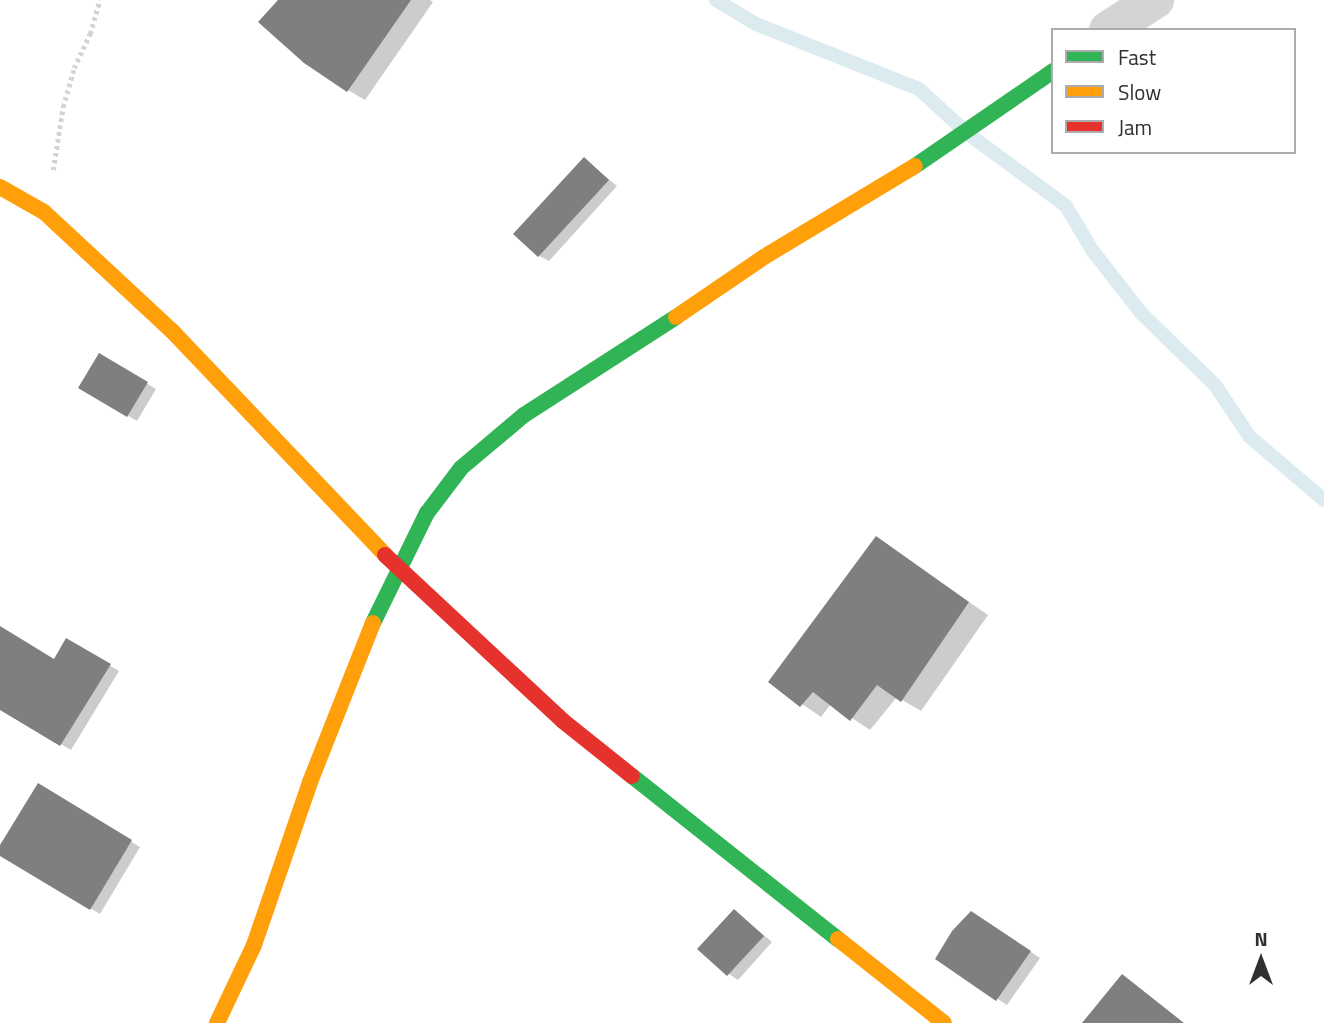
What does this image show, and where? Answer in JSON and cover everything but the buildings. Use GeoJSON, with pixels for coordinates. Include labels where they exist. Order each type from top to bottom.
{"type":"FeatureCollection","features":[{"type":"Feature","properties":{"kind":"street"},"geometry":{"type":"LineString","coordinates":[[1111,28],[1155,0]]}},
{"type":"Feature","properties":{"kind":"street"},"geometry":{"type":"LineString","coordinates":[[217,1023],[269,907],[298,814],[348,680],[427,513],[461,468],[524,415],[728,284],[764,257],[835,217],[956,140],[1051,72]]}},
{"type":"Feature","properties":{"kind":"street"},"geometry":{"type":"LineString","coordinates":[[3,198],[44,212],[173,332],[398,570],[563,721],[944,1023]]}},
{"type":"Feature","properties":{"kind":"path"},"geometry":{"type":"LineString","coordinates":[[44,212],[74,68],[90,34],[100,0]]}},
{"type":"Feature","properties":{"kind":"waterway"},"geometry":{"type":"LineString","coordinates":[[716,0],[756,24],[919,89],[967,133],[1066,206],[1092,250],[1142,314],[1215,385],[1250,437],[1324,500]]}},
{"type":"Feature","properties":{"kind":"traffic: fast"},"geometry":{"type":"LineString","coordinates":[[915,166],[1051,72]]}},
{"type":"Feature","properties":{"kind":"traffic: fast"},"geometry":{"type":"LineString","coordinates":[[373,623],[427,513],[461,468],[524,415],[676,317]]}},
{"type":"Feature","properties":{"kind":"traffic: fast"},"geometry":{"type":"LineString","coordinates":[[632,776],[838,939]]}},
{"type":"Feature","properties":{"kind":"traffic: slow"},"geometry":{"type":"LineString","coordinates":[[676,317],[764,257],[915,166]]}},
{"type":"Feature","properties":{"kind":"traffic: slow"},"geometry":{"type":"LineString","coordinates":[[0,187],[44,212],[173,332],[385,555]]}},
{"type":"Feature","properties":{"kind":"traffic: slow"},"geometry":{"type":"LineString","coordinates":[[217,1023],[254,945],[310,782],[373,623]]}},
{"type":"Feature","properties":{"kind":"traffic: slow"},"geometry":{"type":"LineString","coordinates":[[838,939],[944,1023]]}},
{"type":"Feature","properties":{"kind":"traffic: jam"},"geometry":{"type":"LineString","coordinates":[[385,555],[563,721],[632,776]]}}]}
